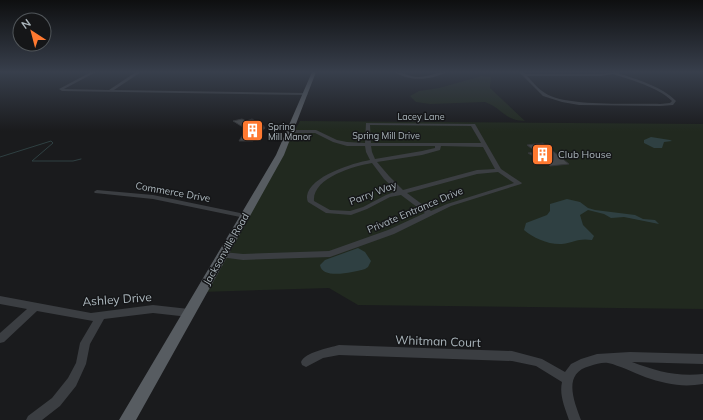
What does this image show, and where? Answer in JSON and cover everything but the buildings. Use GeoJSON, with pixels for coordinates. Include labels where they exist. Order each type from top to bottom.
{"type":"FeatureCollection","features":[{"type":"Feature","properties":{"kind":"main road","name":"Jacksonville Road"},"geometry":{"type":"LineString","coordinates":[[127,420],[280,155],[306,94]]}},
{"type":"Feature","properties":{"kind":"street"},"geometry":{"type":"LineString","coordinates":[[148,92],[306,94]]}},
{"type":"Feature","properties":{"kind":"street"},"geometry":{"type":"LineString","coordinates":[[541,92],[545,96],[565,102],[660,105],[671,104],[674,100],[661,92]]}},
{"type":"Feature","properties":{"kind":"street","name":"Lacey Lane"},"geometry":{"type":"LineString","coordinates":[[369,144],[368,124],[473,125],[484,144]]}},
{"type":"Feature","properties":{"kind":"street","name":"Spring Mill Drive"},"geometry":{"type":"LineString","coordinates":[[291,131],[316,132],[335,141],[347,144],[484,144]]}},
{"type":"Feature","properties":{"kind":"street"},"geometry":{"type":"LineString","coordinates":[[369,144],[369,152],[383,174],[402,192],[429,213]]}},
{"type":"Feature","properties":{"kind":"street","name":"Parry Way"},"geometry":{"type":"LineString","coordinates":[[438,144],[438,149],[431,151],[351,166],[318,183],[310,191],[311,202],[328,212],[351,213],[365,208],[382,198],[402,192],[477,172],[499,170]]}},
{"type":"Feature","properties":{"kind":"street"},"geometry":{"type":"LineString","coordinates":[[484,144],[499,170]]}},
{"type":"Feature","properties":{"kind":"street","name":"Private Entrance Drive"},"geometry":{"type":"LineString","coordinates":[[223,256],[243,257],[330,254],[391,232],[429,213],[461,200],[519,183],[499,170]]}},
{"type":"Feature","properties":{"kind":"street","name":"Commerce Drive"},"geometry":{"type":"LineString","coordinates":[[97,192],[157,198],[246,216]]}},
{"type":"Feature","properties":{"kind":"street","name":"Ashley Drive"},"geometry":{"type":"LineString","coordinates":[[0,300],[76,315],[101,316],[153,309],[189,313]]}},
{"type":"Feature","properties":{"kind":"street"},"geometry":{"type":"LineString","coordinates":[[0,339],[35,307]]}},
{"type":"Feature","properties":{"kind":"street"},"geometry":{"type":"LineString","coordinates":[[32,420],[56,402],[72,382],[81,364],[85,343],[101,316]]}},
{"type":"Feature","properties":{"kind":"street","name":"Whitman Court"},"geometry":{"type":"LineString","coordinates":[[306,362],[321,354],[339,350],[512,356],[538,362],[568,379]]}},
{"type":"Feature","properties":{"kind":"street"},"geometry":{"type":"LineString","coordinates":[[575,420],[567,397],[568,379],[582,362],[592,359],[607,358],[703,359]]}},
{"type":"Feature","properties":{"kind":"street"},"geometry":{"type":"LineString","coordinates":[[607,358],[668,379],[683,381],[703,379]]}},
{"type":"Feature","properties":{"kind":"green space"},"geometry":{"type":"Polygon","coordinates":[[[418,92],[494,92],[525,121],[508,117],[485,102],[430,104],[416,102],[410,96],[418,92]]]}},
{"type":"Feature","properties":{"kind":"green space"},"geometry":{"type":"Polygon","coordinates":[[[300,121],[703,124],[703,309],[358,305],[329,288],[201,292],[300,121]]]}},
{"type":"Feature","properties":{"kind":"shaded area"},"geometry":{"type":"Polygon","coordinates":[[[651,137],[672,141],[664,142],[662,148],[654,148],[644,143],[644,140],[651,137]]]}},
{"type":"Feature","properties":{"kind":"shaded area"},"geometry":{"type":"Polygon","coordinates":[[[567,199],[580,202],[588,208],[595,210],[635,215],[643,219],[655,220],[659,224],[624,217],[611,218],[604,214],[588,210],[580,215],[583,225],[594,236],[592,240],[580,240],[557,244],[532,236],[524,230],[526,223],[547,215],[550,211],[550,204],[567,199]]]}},
{"type":"Feature","properties":{"kind":"shaded area"},"geometry":{"type":"Polygon","coordinates":[[[358,248],[365,252],[371,261],[365,269],[339,274],[332,274],[322,270],[320,265],[325,260],[358,248]]]}},
{"type":"Feature","properties":{"kind":"waterway"},"geometry":{"type":"LineString","coordinates":[[0,157],[51,141],[53,143],[32,161],[73,161],[81,159]]}},
{"type":"Feature","properties":{"kind":"place","name":"Spring Mill Manor"},"geometry":{"type":"Point","coordinates":[253,131]}},
{"type":"Feature","properties":{"kind":"place","name":"Club House"},"geometry":{"type":"Point","coordinates":[543,154]}}]}
